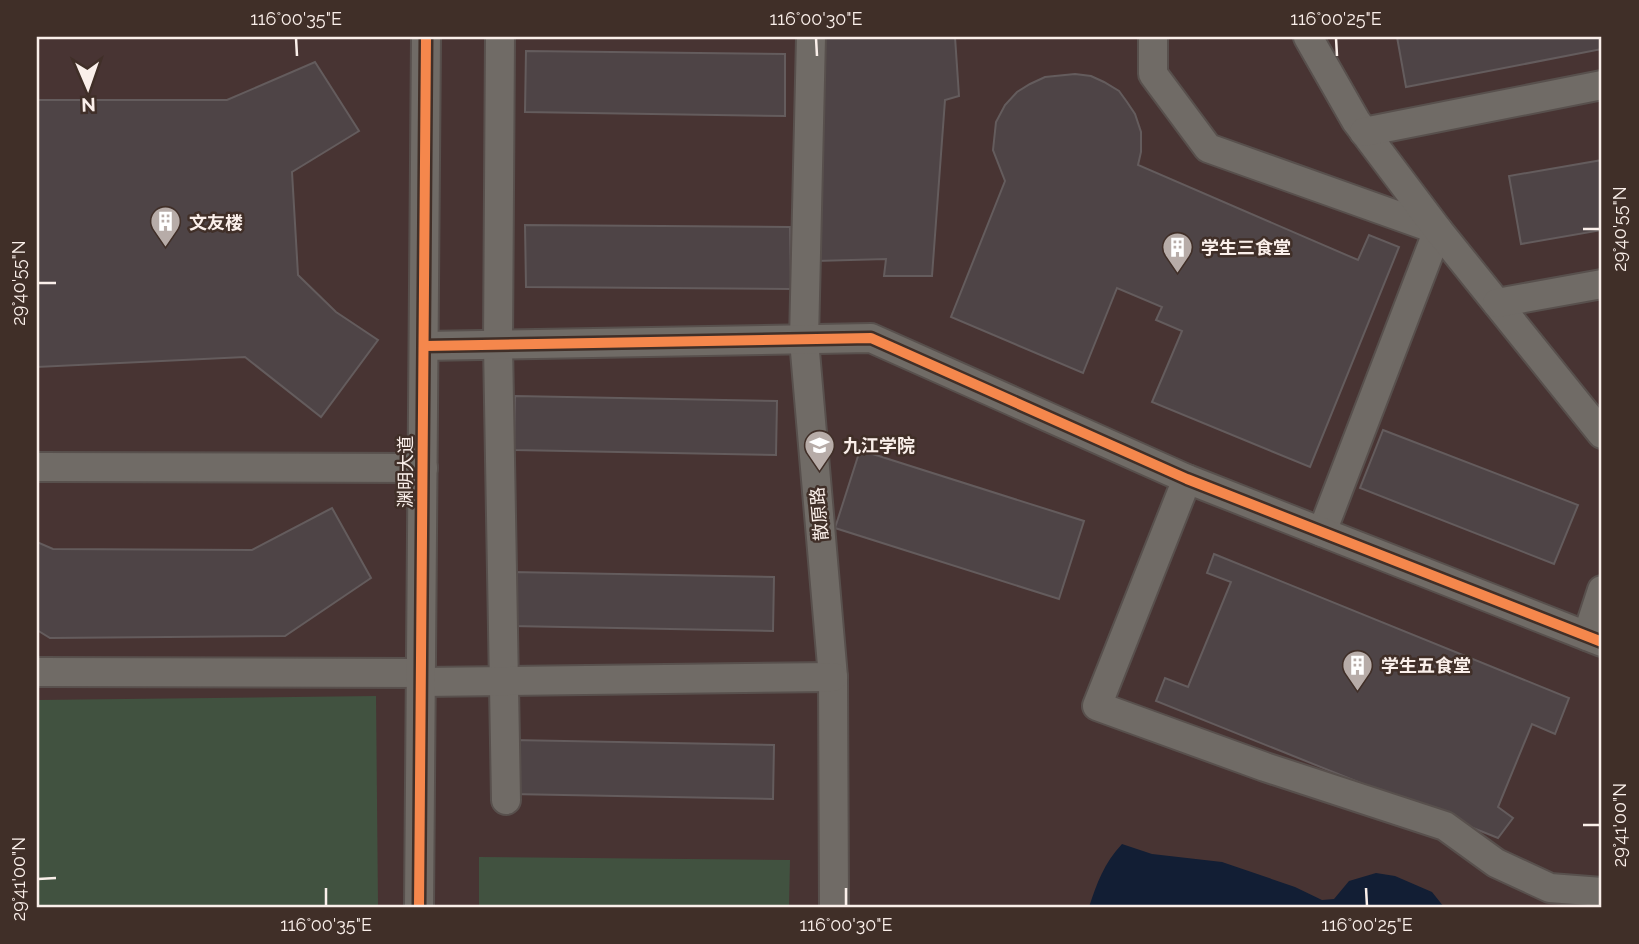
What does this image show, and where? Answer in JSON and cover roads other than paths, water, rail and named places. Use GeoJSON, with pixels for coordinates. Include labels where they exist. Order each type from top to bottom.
{"type":"FeatureCollection","features":[{"type":"Feature","properties":{"kind":"street","name":"渊明大道"},"geometry":{"type":"LineString","coordinates":[[419,907],[426,37]]}},
{"type":"Feature","properties":{"kind":"street"},"geometry":{"type":"LineString","coordinates":[[500,37],[498,345],[506,800]]}},
{"type":"Feature","properties":{"kind":"street","name":"散原路"},"geometry":{"type":"LineString","coordinates":[[811,37],[804,340],[833,677],[834,907]]}},
{"type":"Feature","properties":{"kind":"street"},"geometry":{"type":"LineString","coordinates":[[1153,37],[1153,74],[1208,148],[1438,230]]}},
{"type":"Feature","properties":{"kind":"street"},"geometry":{"type":"LineString","coordinates":[[1308,37],[1364,132],[1438,230],[1602,433]]}},
{"type":"Feature","properties":{"kind":"street"},"geometry":{"type":"LineString","coordinates":[[1364,132],[1602,85]]}},
{"type":"Feature","properties":{"kind":"street"},"geometry":{"type":"LineString","coordinates":[[1322,532],[1438,230]]}},
{"type":"Feature","properties":{"kind":"street"},"geometry":{"type":"LineString","coordinates":[[1497,303],[1602,284]]}},
{"type":"Feature","properties":{"kind":"street"},"geometry":{"type":"LineString","coordinates":[[424,346],[871,338],[1188,479],[1595,639],[1602,590]]}},
{"type":"Feature","properties":{"kind":"street"},"geometry":{"type":"LineString","coordinates":[[37,467],[423,468]]}},
{"type":"Feature","properties":{"kind":"street"},"geometry":{"type":"LineString","coordinates":[[1188,479],[1097,706],[1265,768],[1445,826],[1496,863],[1550,888],[1602,892]]}},
{"type":"Feature","properties":{"kind":"street"},"geometry":{"type":"LineString","coordinates":[[37,672],[504,680],[833,677]]}},
{"type":"Feature","properties":{"kind":"water"},"geometry":{"type":"Polygon","coordinates":[[[1122,844],[1152,854],[1222,862],[1295,887],[1322,900],[1334,899],[1349,881],[1376,873],[1395,876],[1432,892],[1444,907],[1089,907],[1106,866],[1122,844]]]}},
{"type":"Feature","properties":{"kind":"place","name":"文友楼"},"geometry":{"type":"Point","coordinates":[166,249]}},
{"type":"Feature","properties":{"kind":"place","name":"学生三食堂"},"geometry":{"type":"Point","coordinates":[1178,274]}},
{"type":"Feature","properties":{"kind":"place","name":"九江学院"},"geometry":{"type":"Point","coordinates":[820,472]}},
{"type":"Feature","properties":{"kind":"place","name":"学生五食堂"},"geometry":{"type":"Point","coordinates":[1358,692]}}]}
